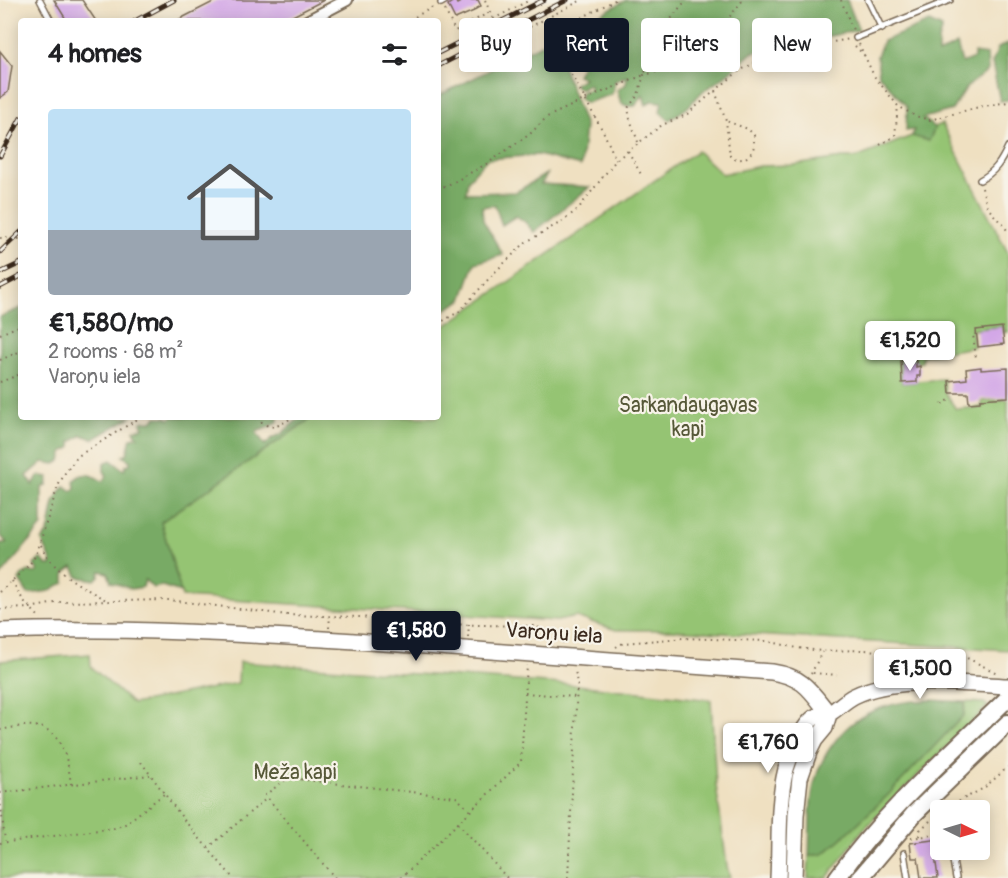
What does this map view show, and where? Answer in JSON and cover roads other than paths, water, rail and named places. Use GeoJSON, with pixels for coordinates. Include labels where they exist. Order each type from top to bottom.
{"type":"FeatureCollection","features":[{"type":"Feature","properties":{"kind":"main road"},"geometry":{"type":"LineString","coordinates":[[837,878],[865,843],[924,779],[1008,698]]}},
{"type":"Feature","properties":{"kind":"main road"},"geometry":{"type":"LineString","coordinates":[[860,878],[914,814],[1008,723]]}},
{"type":"Feature","properties":{"kind":"street"},"geometry":{"type":"LineString","coordinates":[[313,18],[347,0]]}},
{"type":"Feature","properties":{"kind":"street","name":"Varoņu iela"},"geometry":{"type":"LineString","coordinates":[[0,631],[154,630],[608,658],[772,672],[808,678],[829,714]]}},
{"type":"Feature","properties":{"kind":"street"},"geometry":{"type":"LineString","coordinates":[[778,878],[782,786],[789,759],[812,719],[829,714],[844,702],[868,690],[887,686],[933,683],[1008,687]]}},
{"type":"Feature","properties":{"kind":"street"},"geometry":{"type":"LineString","coordinates":[[794,878],[800,778],[809,752],[825,728],[829,714]]}},
{"type":"Feature","properties":{"kind":"lane"},"geometry":{"type":"LineString","coordinates":[[40,0],[49,18]]}},
{"type":"Feature","properties":{"kind":"lane"},"geometry":{"type":"LineString","coordinates":[[868,0],[882,29]]}},
{"type":"Feature","properties":{"kind":"lane"},"geometry":{"type":"LineString","coordinates":[[856,38],[882,29],[930,5],[950,0]]}},
{"type":"Feature","properties":{"kind":"lane"},"geometry":{"type":"LineString","coordinates":[[980,180],[991,174],[1001,162],[1008,147]]}},
{"type":"Feature","properties":{"kind":"lane"},"geometry":{"type":"LineString","coordinates":[[904,853],[908,878]]}},
{"type":"Feature","properties":{"kind":"lane"},"geometry":{"type":"LineString","coordinates":[[953,860],[956,878]]}},
{"type":"Feature","properties":{"kind":"railway"},"geometry":{"type":"LineString","coordinates":[[141,18],[174,0]]}},
{"type":"Feature","properties":{"kind":"railway"},"geometry":{"type":"LineString","coordinates":[[441,52],[544,0]]}},
{"type":"Feature","properties":{"kind":"railway"},"geometry":{"type":"LineString","coordinates":[[441,64],[567,0]]}},
{"type":"Feature","properties":{"kind":"railway"},"geometry":{"type":"LineString","coordinates":[[0,156],[18,123]]}},
{"type":"Feature","properties":{"kind":"railway"},"geometry":{"type":"LineString","coordinates":[[0,252],[18,235]]}},
{"type":"Feature","properties":{"kind":"railway"},"geometry":{"type":"LineString","coordinates":[[0,273],[18,264]]}},
{"type":"Feature","properties":{"kind":"railway"},"geometry":{"type":"LineString","coordinates":[[0,287],[18,278]]}},
{"type":"Feature","properties":{"kind":"park label","name":"Sarkandaugavas kapi"},"geometry":{"type":"Point","coordinates":[688,417]}},
{"type":"Feature","properties":{"kind":"park label","name":"Meža kapi"},"geometry":{"type":"Point","coordinates":[295,772]}}]}
